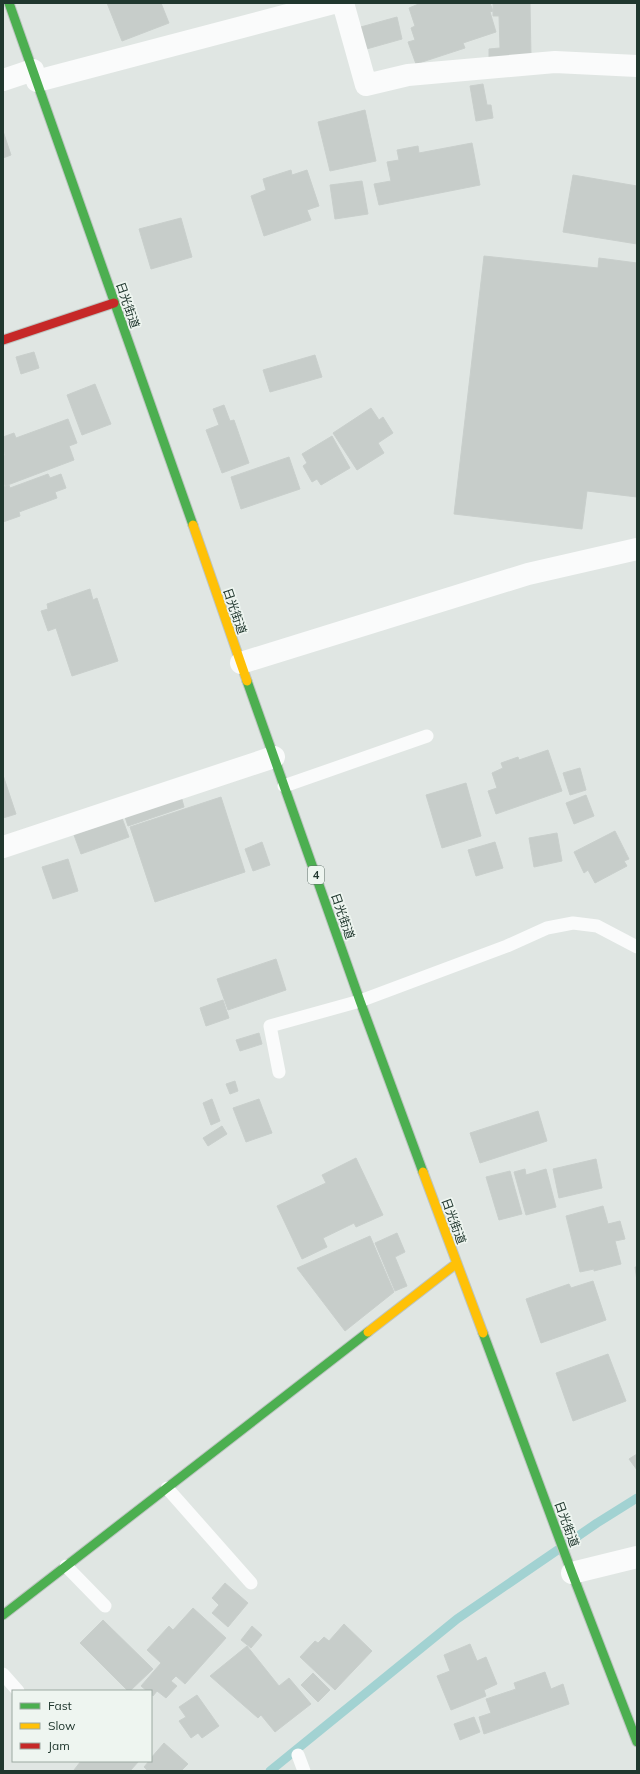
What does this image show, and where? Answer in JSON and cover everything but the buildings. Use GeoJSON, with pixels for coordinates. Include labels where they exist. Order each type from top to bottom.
{"type":"FeatureCollection","features":[{"type":"Feature","properties":{"kind":"main road","name":"日光街道"},"geometry":{"type":"LineString","coordinates":[[9,3],[360,1001],[572,1573],[637,1742]]}},
{"type":"Feature","properties":{"kind":"main road"},"geometry":{"type":"LineString","coordinates":[[3,340],[114,303]]}},
{"type":"Feature","properties":{"kind":"main road"},"geometry":{"type":"LineString","coordinates":[[3,1615],[457,1263]]}},
{"type":"Feature","properties":{"kind":"street"},"geometry":{"type":"LineString","coordinates":[[3,80],[35,76],[333,3]]}},
{"type":"Feature","properties":{"kind":"street"},"geometry":{"type":"LineString","coordinates":[[343,3],[366,85],[408,75],[555,62],[637,66]]}},
{"type":"Feature","properties":{"kind":"street"},"geometry":{"type":"LineString","coordinates":[[241,663],[528,574],[637,550]]}},
{"type":"Feature","properties":{"kind":"street"},"geometry":{"type":"LineString","coordinates":[[3,847],[274,757]]}},
{"type":"Feature","properties":{"kind":"street"},"geometry":{"type":"LineString","coordinates":[[572,1573],[637,1557]]}},
{"type":"Feature","properties":{"kind":"lane"},"geometry":{"type":"LineString","coordinates":[[284,786],[427,736]]}},
{"type":"Feature","properties":{"kind":"lane"},"geometry":{"type":"LineString","coordinates":[[280,1072],[270,1026],[360,1001],[507,946],[547,928],[573,923],[597,926],[637,947]]}},
{"type":"Feature","properties":{"kind":"lane"},"geometry":{"type":"LineString","coordinates":[[167,1488],[251,1583]]}},
{"type":"Feature","properties":{"kind":"lane"},"geometry":{"type":"LineString","coordinates":[[66,1566],[105,1606]]}},
{"type":"Feature","properties":{"kind":"lane"},"geometry":{"type":"LineString","coordinates":[[3,1674],[17,1690]]}},
{"type":"Feature","properties":{"kind":"lane"},"geometry":{"type":"LineString","coordinates":[[298,1756],[304,1771]]}},
{"type":"Feature","properties":{"kind":"waterway"},"geometry":{"type":"LineString","coordinates":[[270,1771],[457,1619],[597,1523],[637,1498]]}},
{"type":"Feature","properties":{"kind":"traffic: fast"},"geometry":{"type":"LineString","coordinates":[[9,3],[193,525]]}},
{"type":"Feature","properties":{"kind":"traffic: fast"},"geometry":{"type":"LineString","coordinates":[[247,681],[360,1001],[423,1172]]}},
{"type":"Feature","properties":{"kind":"traffic: fast"},"geometry":{"type":"LineString","coordinates":[[3,1615],[368,1332]]}},
{"type":"Feature","properties":{"kind":"traffic: fast"},"geometry":{"type":"LineString","coordinates":[[483,1333],[572,1573],[637,1742]]}},
{"type":"Feature","properties":{"kind":"traffic: slow"},"geometry":{"type":"LineString","coordinates":[[193,525],[247,681]]}},
{"type":"Feature","properties":{"kind":"traffic: slow"},"geometry":{"type":"LineString","coordinates":[[423,1172],[483,1333]]}},
{"type":"Feature","properties":{"kind":"traffic: slow"},"geometry":{"type":"LineString","coordinates":[[368,1332],[457,1263]]}},
{"type":"Feature","properties":{"kind":"traffic: jam"},"geometry":{"type":"LineString","coordinates":[[3,340],[114,303]]}}]}
